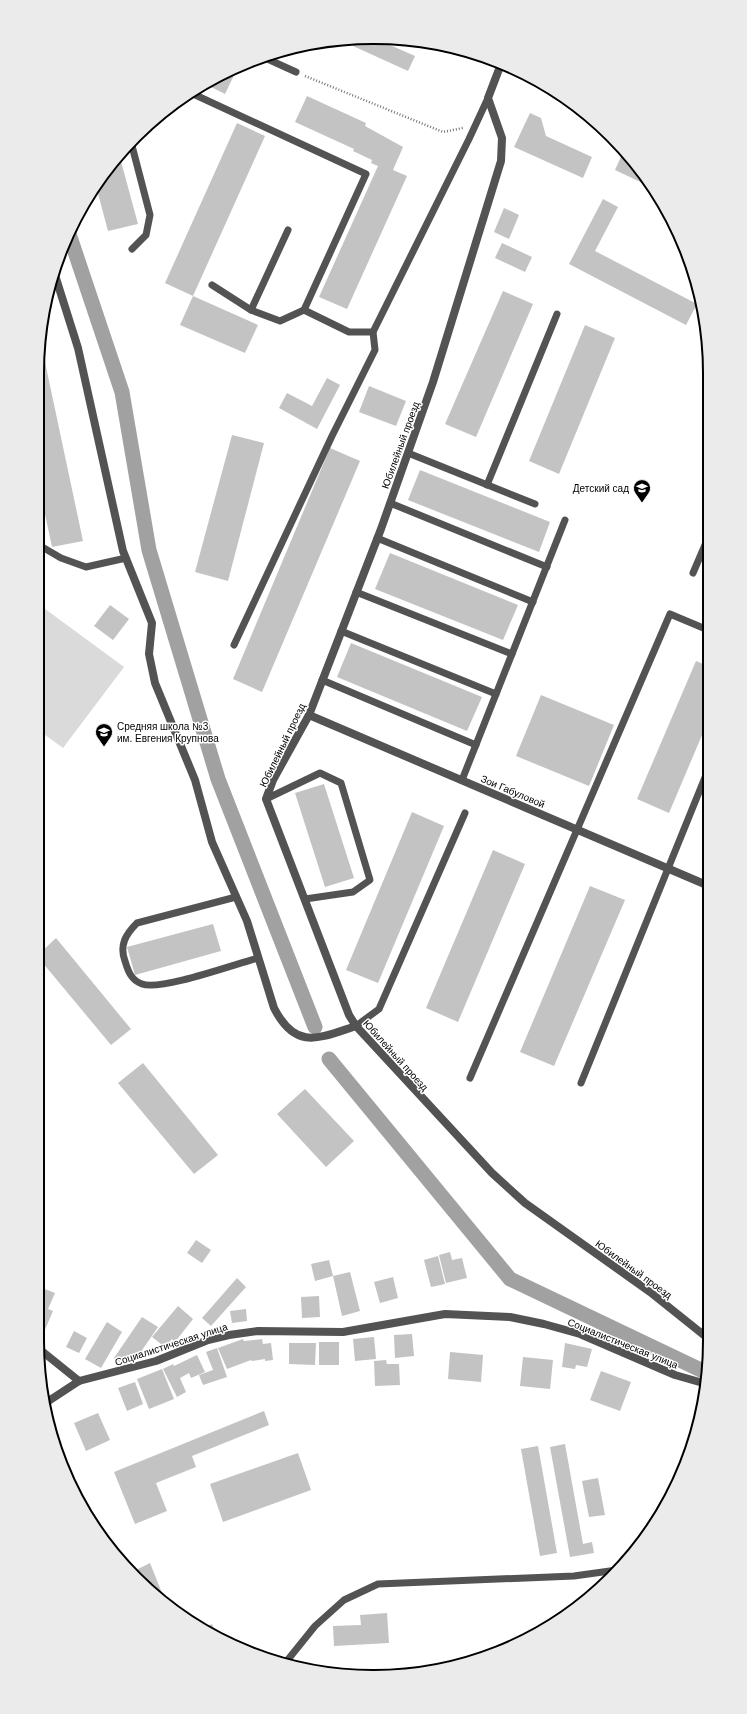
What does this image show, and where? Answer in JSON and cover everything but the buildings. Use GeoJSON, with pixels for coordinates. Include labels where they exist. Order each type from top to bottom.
{"type":"FeatureCollection","features":[{"type":"Feature","properties":{"kind":"street"},"geometry":{"type":"LineString","coordinates":[[488,98],[499,69]]}},
{"type":"Feature","properties":{"kind":"street","name":"Юбилейный проезд"},"geometry":{"type":"LineString","coordinates":[[488,98],[502,138],[501,161],[433,382],[377,538],[309,715],[273,780],[266,799],[349,1015],[356,1026],[492,1173],[525,1203],[650,1292],[703,1334]]}},
{"type":"Feature","properties":{"kind":"street"},"geometry":{"type":"LineString","coordinates":[[57,281],[78,348],[123,551],[152,623],[149,654],[155,683],[195,780],[212,842],[247,921],[274,1008],[280,1020],[288,1030],[298,1036],[308,1039],[319,1038],[356,1026]]}},
{"type":"Feature","properties":{"kind":"street","name":"Зои Габуловой"},"geometry":{"type":"LineString","coordinates":[[309,715],[703,883]]}},
{"type":"Feature","properties":{"kind":"street","name":"Социалистическая улица"},"geometry":{"type":"LineString","coordinates":[[49,1400],[79,1381],[156,1361],[208,1340],[229,1335],[258,1331],[343,1332],[426,1316],[468,1314],[510,1317],[544,1324],[580,1334],[675,1375],[700,1382]]}},
{"type":"Feature","properties":{"kind":"street"},"geometry":{"type":"LineString","coordinates":[[45,1353],[79,1381]]}},
{"type":"Feature","properties":{"kind":"lane"},"geometry":{"type":"LineString","coordinates":[[270,60],[296,72]]}},
{"type":"Feature","properties":{"kind":"lane"},"geometry":{"type":"LineString","coordinates":[[197,96],[366,174],[304,310],[280,321],[251,310],[212,286]]}},
{"type":"Feature","properties":{"kind":"lane"},"geometry":{"type":"LineString","coordinates":[[234,645],[332,436],[375,350],[373,332],[488,98]]}},
{"type":"Feature","properties":{"kind":"lane"},"geometry":{"type":"LineString","coordinates":[[132,249],[146,235],[150,215],[133,149]]}},
{"type":"Feature","properties":{"kind":"lane"},"geometry":{"type":"LineString","coordinates":[[251,310],[288,230]]}},
{"type":"Feature","properties":{"kind":"lane"},"geometry":{"type":"LineString","coordinates":[[304,310],[349,332],[373,332]]}},
{"type":"Feature","properties":{"kind":"lane"},"geometry":{"type":"LineString","coordinates":[[487,485],[557,314]]}},
{"type":"Feature","properties":{"kind":"lane"},"geometry":{"type":"LineString","coordinates":[[408,453],[535,504]]}},
{"type":"Feature","properties":{"kind":"lane"},"geometry":{"type":"LineString","coordinates":[[390,503],[547,567]]}},
{"type":"Feature","properties":{"kind":"lane"},"geometry":{"type":"LineString","coordinates":[[462,780],[565,520]]}},
{"type":"Feature","properties":{"kind":"lane"},"geometry":{"type":"LineString","coordinates":[[377,538],[533,602]]}},
{"type":"Feature","properties":{"kind":"lane"},"geometry":{"type":"LineString","coordinates":[[44,548],[61,558],[86,567],[126,558]]}},
{"type":"Feature","properties":{"kind":"lane"},"geometry":{"type":"LineString","coordinates":[[693,573],[703,550]]}},
{"type":"Feature","properties":{"kind":"lane"},"geometry":{"type":"LineString","coordinates":[[356,592],[512,654]]}},
{"type":"Feature","properties":{"kind":"lane"},"geometry":{"type":"LineString","coordinates":[[470,1078],[576,829],[670,614],[703,628]]}},
{"type":"Feature","properties":{"kind":"lane"},"geometry":{"type":"LineString","coordinates":[[341,631],[496,694]]}},
{"type":"Feature","properties":{"kind":"lane"},"geometry":{"type":"LineString","coordinates":[[322,680],[476,745]]}},
{"type":"Feature","properties":{"kind":"lane"},"geometry":{"type":"LineString","coordinates":[[266,799],[320,773],[341,783],[370,880],[353,892],[305,899]]}},
{"type":"Feature","properties":{"kind":"lane"},"geometry":{"type":"LineString","coordinates":[[581,1083],[703,782]]}},
{"type":"Feature","properties":{"kind":"lane"},"geometry":{"type":"LineString","coordinates":[[356,1026],[379,1009],[465,813]]}},
{"type":"Feature","properties":{"kind":"lane"},"geometry":{"type":"LineString","coordinates":[[236,897],[137,923],[128,933],[122,946],[130,976],[143,984],[160,985],[258,958]]}},
{"type":"Feature","properties":{"kind":"lane"},"geometry":{"type":"LineString","coordinates":[[288,1659],[315,1626],[344,1600],[378,1584],[574,1576],[608,1571]]}},
{"type":"Feature","properties":{"kind":"path"},"geometry":{"type":"LineString","coordinates":[[296,72],[443,132],[476,125]]}},
{"type":"Feature","properties":{"kind":"shaded area"},"geometry":{"type":"Polygon","coordinates":[[[44,608],[124,667],[63,748],[44,734],[44,608]]]}},
{"type":"Feature","properties":{"kind":"waterway"},"geometry":{"type":"LineString","coordinates":[[72,242],[122,392],[149,550],[218,779],[315,1027]]}},
{"type":"Feature","properties":{"kind":"waterway"},"geometry":{"type":"LineString","coordinates":[[329,1059],[510,1279],[701,1370]]}},
{"type":"Feature","properties":{"kind":"place","name":"Детский сад"},"geometry":{"type":"Point","coordinates":[642,503]}},
{"type":"Feature","properties":{"kind":"place","name":"Средняя школа №3 им. Евгения Крупнова"},"geometry":{"type":"Point","coordinates":[104,747]}}]}
